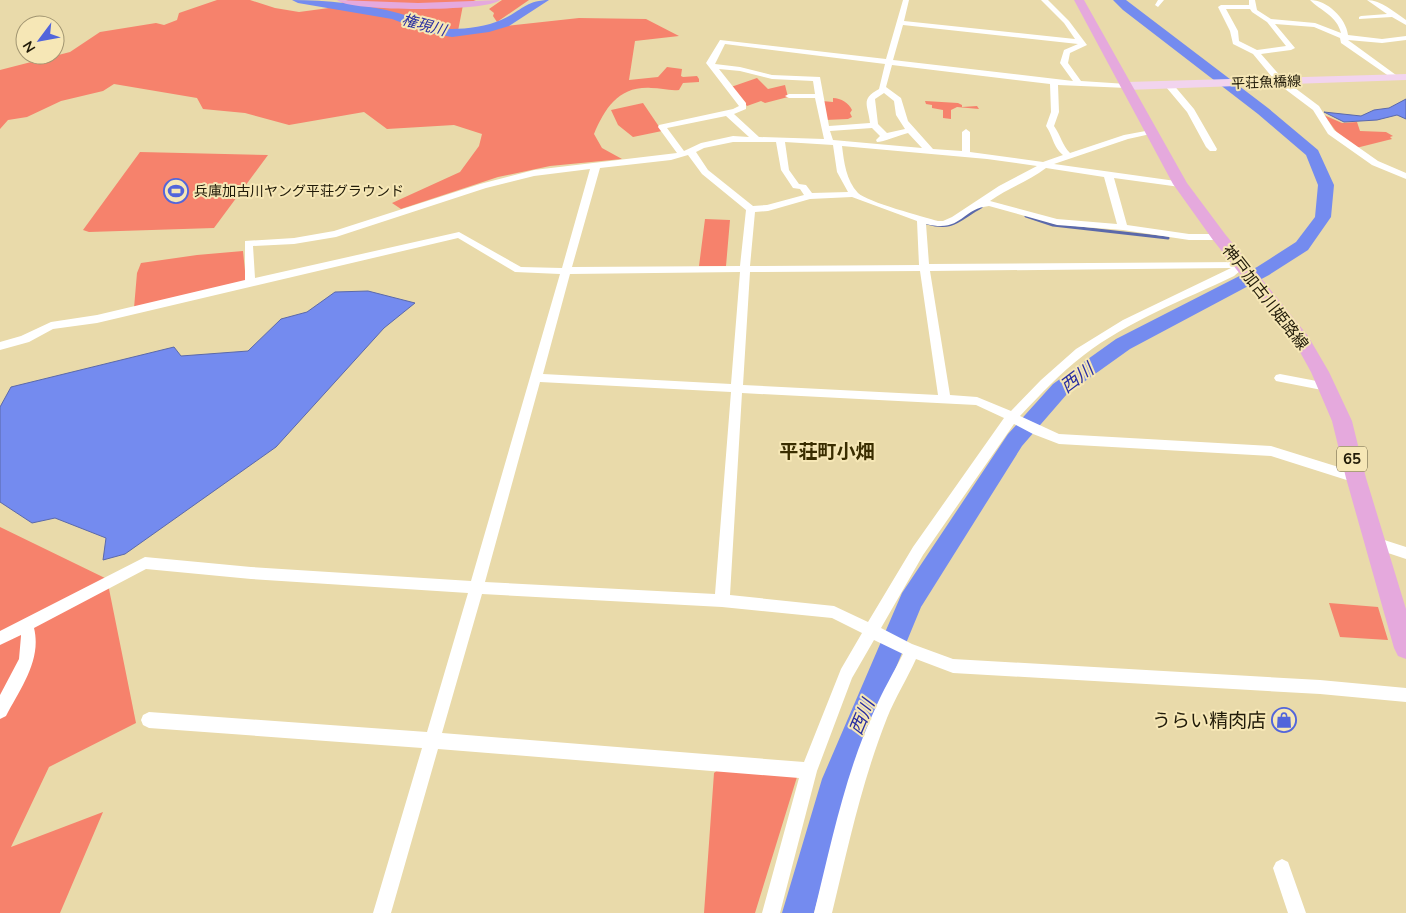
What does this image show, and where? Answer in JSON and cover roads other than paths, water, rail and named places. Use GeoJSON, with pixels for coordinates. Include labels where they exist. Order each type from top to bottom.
{"type":"FeatureCollection","features":[{"type":"Feature","properties":{"kind":"main road"},"geometry":{"type":"LineString","coordinates":[[342,0],[416,7],[495,0]]}},
{"type":"Feature","properties":{"kind":"main road","name":"神戸加古川姫路線"},"geometry":{"type":"LineString","coordinates":[[1079,0],[1180,184],[1219,237],[1302,340],[1327,386],[1342,420],[1356,478],[1406,648]]}},
{"type":"Feature","properties":{"kind":"main road","name":"平荘魚橋線"},"geometry":{"type":"LineString","coordinates":[[1127,86],[1406,77]]}},
{"type":"Feature","properties":{"kind":"street"},"geometry":{"type":"LineString","coordinates":[[874,125],[870,98],[883,90],[906,0]]}},
{"type":"Feature","properties":{"kind":"street"},"geometry":{"type":"LineString","coordinates":[[1044,0],[1067,22],[1083,47],[1067,52],[1064,63],[1076,77],[1078,83]]}},
{"type":"Feature","properties":{"kind":"street"},"geometry":{"type":"LineString","coordinates":[[1313,0],[1341,21],[1346,31],[1344,41],[1393,77]]}},
{"type":"Feature","properties":{"kind":"street"},"geometry":{"type":"LineString","coordinates":[[1370,0],[1406,23]]}},
{"type":"Feature","properties":{"kind":"street"},"geometry":{"type":"LineString","coordinates":[[1256,52],[1291,48],[1269,21],[1257,14],[1253,4],[1221,7],[1234,31],[1236,42],[1256,52],[1280,81],[1316,108],[1331,132],[1375,163],[1406,176]]}},
{"type":"Feature","properties":{"kind":"street"},"geometry":{"type":"LineString","coordinates":[[1361,18],[1394,16]]}},
{"type":"Feature","properties":{"kind":"street"},"geometry":{"type":"LineString","coordinates":[[1269,21],[1315,25],[1344,37],[1382,41],[1406,38]]}},
{"type":"Feature","properties":{"kind":"street"},"geometry":{"type":"LineString","coordinates":[[900,22],[1080,42]]}},
{"type":"Feature","properties":{"kind":"street"},"geometry":{"type":"LineString","coordinates":[[1127,86],[1054,82],[723,42],[712,59],[711,66],[742,103],[743,107],[728,113],[662,127],[686,153],[696,157],[705,172],[751,209],[768,208],[809,196],[854,194],[873,203],[934,224],[950,222],[1002,188],[1034,173],[1043,165],[1068,155],[1132,136],[1151,133]]}},
{"type":"Feature","properties":{"kind":"street"},"geometry":{"type":"LineString","coordinates":[[711,66],[740,69],[772,77],[818,79],[819,96],[826,129],[833,143],[841,172],[854,194]]}},
{"type":"Feature","properties":{"kind":"street"},"geometry":{"type":"LineString","coordinates":[[1054,82],[1055,112],[1050,126],[1056,135],[1058,146],[1068,155]]}},
{"type":"Feature","properties":{"kind":"street"},"geometry":{"type":"LineString","coordinates":[[1169,85],[1191,111],[1208,146],[1213,149]]}},
{"type":"Feature","properties":{"kind":"street"},"geometry":{"type":"LineString","coordinates":[[883,90],[895,96],[898,100],[897,111],[930,151]]}},
{"type":"Feature","properties":{"kind":"street"},"geometry":{"type":"LineString","coordinates":[[788,96],[819,96]]}},
{"type":"Feature","properties":{"kind":"street"},"geometry":{"type":"LineString","coordinates":[[728,113],[756,139]]}},
{"type":"Feature","properties":{"kind":"street"},"geometry":{"type":"LineString","coordinates":[[826,129],[874,125],[886,136]]}},
{"type":"Feature","properties":{"kind":"street"},"geometry":{"type":"LineString","coordinates":[[872,147],[886,136],[911,130]]}},
{"type":"Feature","properties":{"kind":"street"},"geometry":{"type":"LineString","coordinates":[[966,132],[966,154]]}},
{"type":"Feature","properties":{"kind":"street"},"geometry":{"type":"LineString","coordinates":[[780,140],[786,172],[796,186],[803,187],[809,196]]}},
{"type":"Feature","properties":{"kind":"street"},"geometry":{"type":"LineString","coordinates":[[250,282],[248,243],[294,241],[336,234],[502,181],[534,173],[648,160],[686,153],[701,146],[722,141],[780,140],[966,154],[1180,184]]}},
{"type":"Feature","properties":{"kind":"street"},"geometry":{"type":"LineString","coordinates":[[382,913],[478,586],[596,165]]}},
{"type":"Feature","properties":{"kind":"street"},"geometry":{"type":"LineString","coordinates":[[1108,174],[1123,227]]}},
{"type":"Feature","properties":{"kind":"street"},"geometry":{"type":"LineString","coordinates":[[981,203],[1007,207],[1057,222],[1123,227],[1189,237],[1219,237]]}},
{"type":"Feature","properties":{"kind":"street"},"geometry":{"type":"LineString","coordinates":[[722,601],[736,388],[749,214],[751,209]]}},
{"type":"Feature","properties":{"kind":"street"},"geometry":{"type":"LineString","coordinates":[[923,219],[921,224],[924,268],[945,399]]}},
{"type":"Feature","properties":{"kind":"street"},"geometry":{"type":"LineString","coordinates":[[0,346],[25,339],[51,326],[97,319],[459,235],[518,270],[1244,267]]}},
{"type":"Feature","properties":{"kind":"street"},"geometry":{"type":"LineString","coordinates":[[771,913],[809,772],[846,674],[918,551],[1012,417],[1045,383],[1080,352],[1127,323],[1244,267]]}},
{"type":"Feature","properties":{"kind":"street"},"geometry":{"type":"LineString","coordinates":[[536,378],[977,401],[994,407],[1042,434],[1067,440],[1271,451],[1356,478]]}},
{"type":"Feature","properties":{"kind":"street"},"geometry":{"type":"LineString","coordinates":[[1280,378],[1327,386]]}},
{"type":"Feature","properties":{"kind":"street"},"geometry":{"type":"LineString","coordinates":[[1375,543],[1406,553]]}},
{"type":"Feature","properties":{"kind":"street"},"geometry":{"type":"LineString","coordinates":[[0,638],[145,563],[251,573],[722,601],[834,612],[910,650],[953,666],[1320,687],[1406,695]]}},
{"type":"Feature","properties":{"kind":"street"},"geometry":{"type":"LineString","coordinates":[[0,711],[26,658],[30,644],[26,625]]}},
{"type":"Feature","properties":{"kind":"street"},"geometry":{"type":"LineString","coordinates":[[823,913],[837,853],[860,771],[881,713],[910,650]]}},
{"type":"Feature","properties":{"kind":"street"},"geometry":{"type":"LineString","coordinates":[[149,720],[301,730],[809,772]]}},
{"type":"Feature","properties":{"kind":"street"},"geometry":{"type":"LineString","coordinates":[[1282,868],[1297,913]]}},
{"type":"Feature","properties":{"kind":"water"},"geometry":{"type":"Polygon","coordinates":[[[1406,99],[1406,119],[1397,115],[1377,120],[1344,122],[1324,112],[1361,116],[1374,110],[1389,108],[1406,99]]]}},
{"type":"Feature","properties":{"kind":"water"},"geometry":{"type":"Polygon","coordinates":[[[368,291],[415,303],[384,328],[276,447],[125,554],[103,560],[106,538],[55,518],[32,523],[0,502],[0,407],[11,387],[174,347],[181,356],[248,351],[281,319],[307,312],[335,292],[368,291]]]}},
{"type":"Feature","properties":{"kind":"waterway","name":"権現川"},"geometry":{"type":"LineString","coordinates":[[298,0],[394,16],[433,30],[452,33],[489,28],[505,23],[543,0]]}},
{"type":"Feature","properties":{"kind":"waterway","name":"西川"},"geometry":{"type":"LineString","coordinates":[[798,913],[836,779],[911,601],[1015,440],[1060,389],[1123,344],[1263,271],[1302,246],[1323,217],[1326,185],[1313,153],[1263,111],[1119,0]]}},
{"type":"Feature","properties":{"kind":"waterway"},"geometry":{"type":"LineString","coordinates":[[927,223],[944,226],[950,225],[981,207]]}},
{"type":"Feature","properties":{"kind":"waterway"},"geometry":{"type":"LineString","coordinates":[[1026,216],[1053,225],[1168,238]]}},
{"type":"Feature","properties":{"kind":"place","name":"兵庫加古川ヤング平荘グラウンド"},"geometry":{"type":"Point","coordinates":[176,191]}},
{"type":"Feature","properties":{"kind":"place","name":"うらい精肉店"},"geometry":{"type":"Point","coordinates":[1284,720]}},
{"type":"Feature","properties":{"kind":"district","name":"平荘町小畑"},"geometry":{"type":"Point","coordinates":[827,451]}}]}
